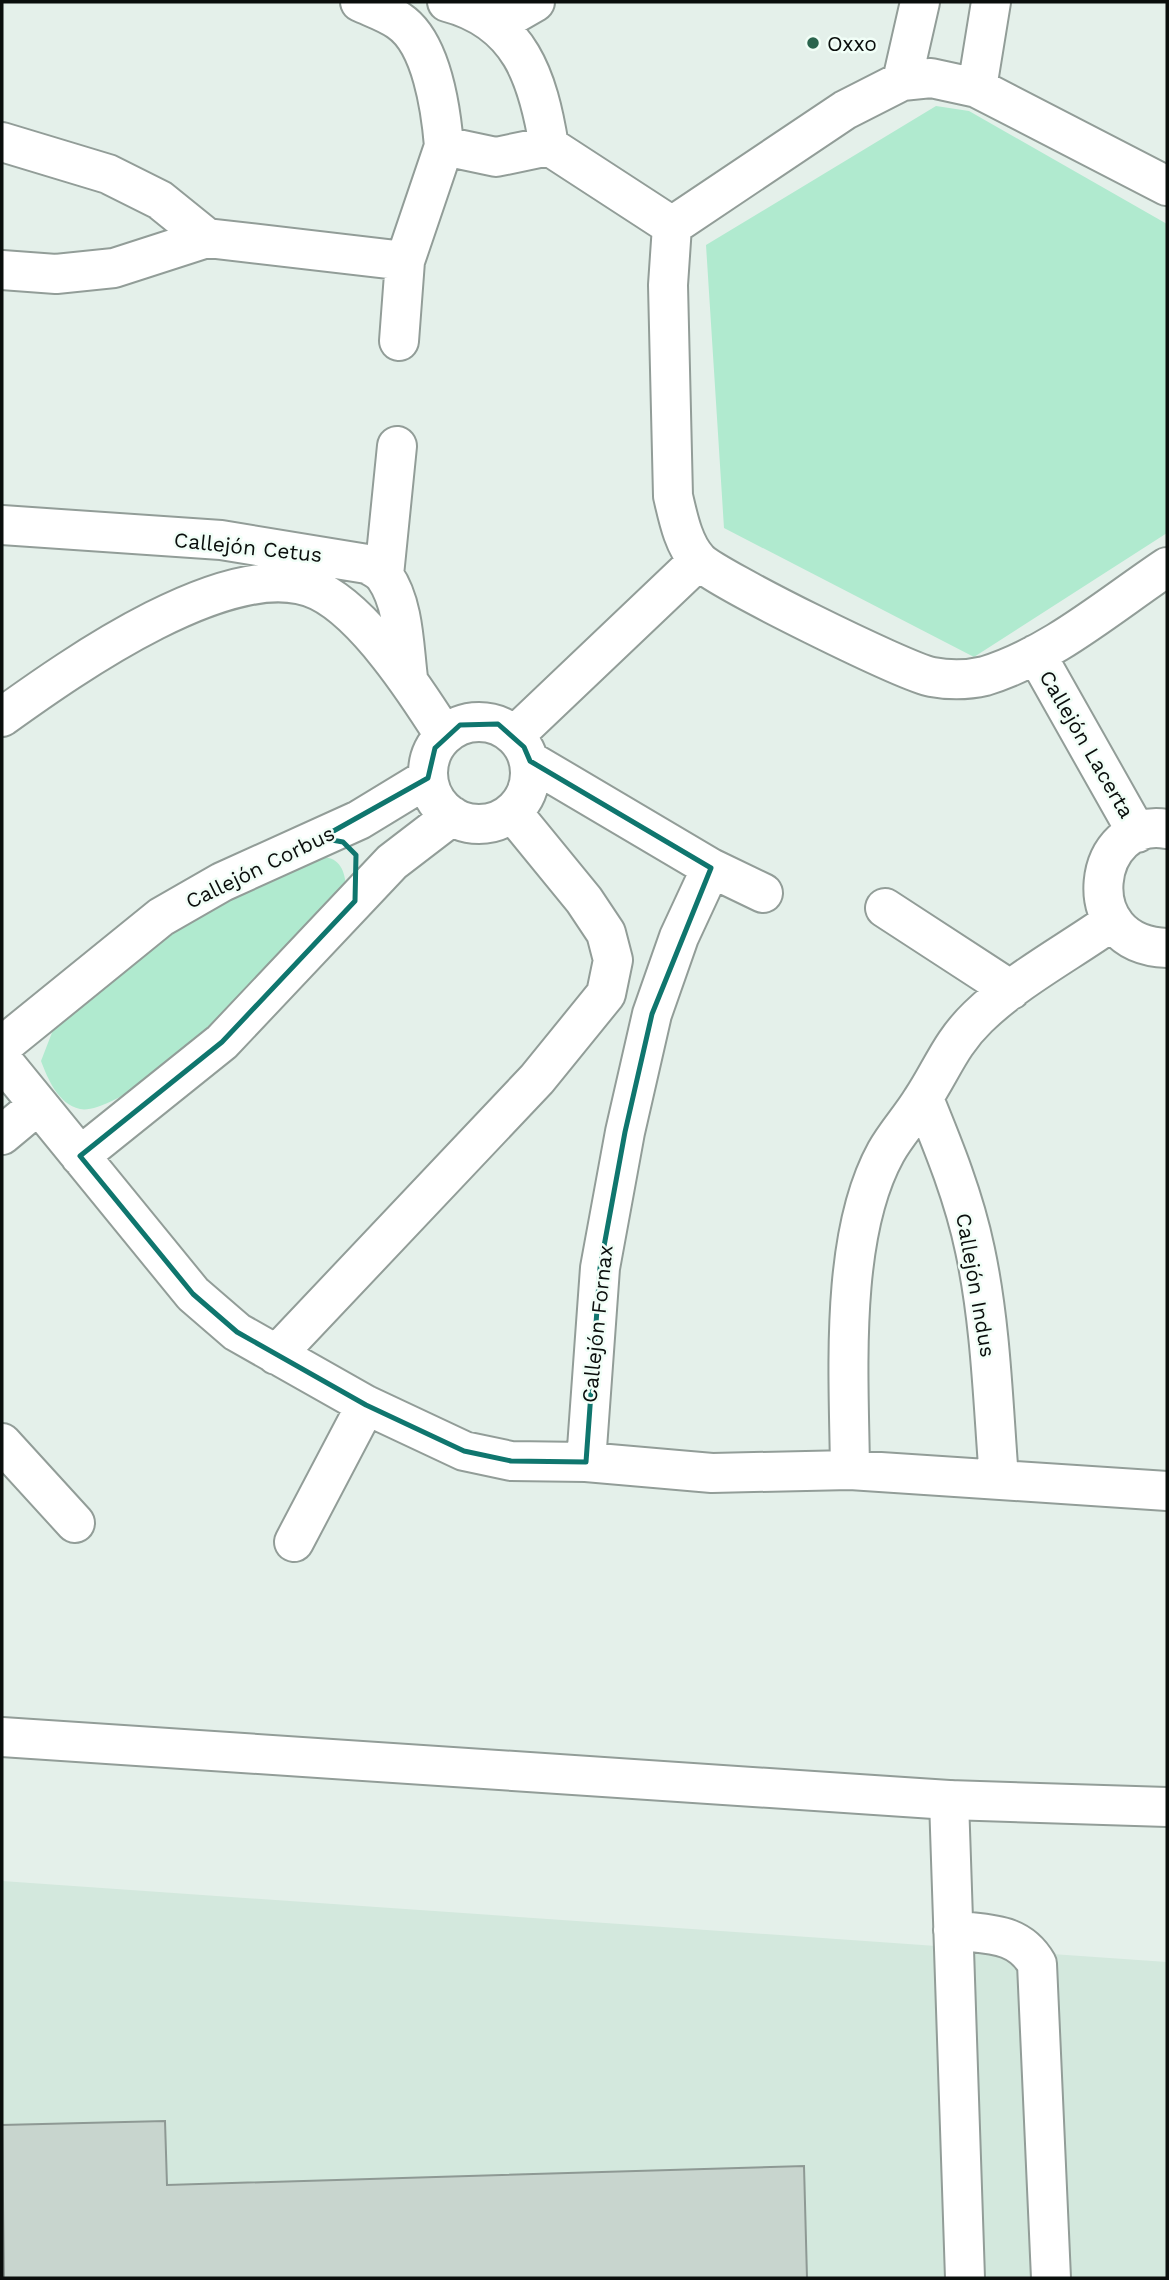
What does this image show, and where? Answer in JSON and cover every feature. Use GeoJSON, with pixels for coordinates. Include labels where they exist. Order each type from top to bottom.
{"type":"FeatureCollection","features":[{"type":"Feature","properties":{"kind":"street"},"geometry":{"type":"LineString","coordinates":[[360,2],[407,12],[433,76],[441,110],[444,146],[405,261],[398,341]]}},
{"type":"Feature","properties":{"kind":"street"},"geometry":{"type":"LineString","coordinates":[[447,2],[497,24],[519,50],[533,80],[543,112],[549,146]]}},
{"type":"Feature","properties":{"kind":"street"},"geometry":{"type":"LineString","coordinates":[[497,24],[535,2]]}},
{"type":"Feature","properties":{"kind":"street"},"geometry":{"type":"LineString","coordinates":[[902,81],[920,2]]}},
{"type":"Feature","properties":{"kind":"street"},"geometry":{"type":"LineString","coordinates":[[977,88],[991,2]]}},
{"type":"Feature","properties":{"kind":"street"},"geometry":{"type":"LineString","coordinates":[[671,226],[845,110],[902,81],[931,78],[977,88],[1167,186]]}},
{"type":"Feature","properties":{"kind":"street"},"geometry":{"type":"LineString","coordinates":[[2,142],[108,174],[160,200],[207,238]]}},
{"type":"Feature","properties":{"kind":"street"},"geometry":{"type":"LineString","coordinates":[[444,146],[496,157],[549,146],[671,226]]}},
{"type":"Feature","properties":{"kind":"street"},"geometry":{"type":"LineString","coordinates":[[671,226],[668,285],[673,496],[682,529],[698,561],[786,608],[930,677],[960,679],[984,676],[1036,654],[1167,567]]}},
{"type":"Feature","properties":{"kind":"street"},"geometry":{"type":"LineString","coordinates":[[2,270],[56,274],[114,268],[207,238],[405,261]]}},
{"type":"Feature","properties":{"kind":"street"},"geometry":{"type":"LineString","coordinates":[[384,575],[397,446]]}},
{"type":"Feature","properties":{"kind":"street","name":"Callejón Cetus"},"geometry":{"type":"LineString","coordinates":[[2,526],[221,540],[290,565],[319,591],[338,603],[408,678],[444,735]]}},
{"type":"Feature","properties":{"kind":"street","name":"Callejón Cetus"},"geometry":{"type":"LineString","coordinates":[[2,717],[104,648],[176,611],[228,592],[264,583],[290,565],[347,558],[367,564],[384,575],[399,615],[408,678]]}},
{"type":"Feature","properties":{"kind":"street"},"geometry":{"type":"LineString","coordinates":[[522,748],[698,561]]}},
{"type":"Feature","properties":{"kind":"street","name":"Callejón Lacerta"},"geometry":{"type":"LineString","coordinates":[[1036,654],[1152,831]]}},
{"type":"Feature","properties":{"kind":"street"},"geometry":{"type":"LineString","coordinates":[[522,748],[530,780],[524,798],[512,812],[482,824],[452,816],[440,806],[428,778],[429,762],[444,735],[460,725],[479,721],[498,724],[522,748],[711,868],[762,893]]}},
{"type":"Feature","properties":{"kind":"street","name":"Callejón Corbus"},"geometry":{"type":"LineString","coordinates":[[2,1046],[161,917],[222,882],[321,838],[428,778]]}},
{"type":"Feature","properties":{"kind":"street"},"geometry":{"type":"LineString","coordinates":[[276,1355],[537,1079],[606,994],[612,960],[607,933],[584,900],[512,812]]}},
{"type":"Feature","properties":{"kind":"street"},"geometry":{"type":"LineString","coordinates":[[80,1156],[222,1042],[392,862],[452,816]]}},
{"type":"Feature","properties":{"kind":"street"},"geometry":{"type":"LineString","coordinates":[[1152,831],[1116,848],[1104,872],[1102,897],[1111,922],[1128,938],[1149,948],[1167,948]]}},
{"type":"Feature","properties":{"kind":"street"},"geometry":{"type":"LineString","coordinates":[[321,838],[342,842],[356,855],[360,874],[355,901]]}},
{"type":"Feature","properties":{"kind":"street","name":"Callejón Fornax"},"geometry":{"type":"LineString","coordinates":[[586,1462],[600,1268],[625,1132],[652,1014],[679,937],[711,868]]}},
{"type":"Feature","properties":{"kind":"street"},"geometry":{"type":"LineString","coordinates":[[885,908],[1011,990]]}},
{"type":"Feature","properties":{"kind":"street"},"geometry":{"type":"LineString","coordinates":[[850,1471],[851,1285],[864,1212],[885,1153],[924,1099],[947,1052],[978,1017],[1011,990],[1111,922]]}},
{"type":"Feature","properties":{"kind":"street"},"geometry":{"type":"LineString","coordinates":[[2,1060],[193,1294],[237,1332],[366,1405],[464,1451],[511,1461],[586,1462],[712,1473],[850,1471],[1155,1491]]}},
{"type":"Feature","properties":{"kind":"street","name":"Callejón Indus"},"geometry":{"type":"LineString","coordinates":[[924,1099],[953,1168],[975,1250],[987,1329],[999,1479]]}},
{"type":"Feature","properties":{"kind":"street"},"geometry":{"type":"LineString","coordinates":[[2,1135],[38,1105]]}},
{"type":"Feature","properties":{"kind":"street"},"geometry":{"type":"LineString","coordinates":[[287,1528],[327,1480],[366,1405]]}},
{"type":"Feature","properties":{"kind":"street"},"geometry":{"type":"LineString","coordinates":[[2,1443],[75,1523]]}},
{"type":"Feature","properties":{"kind":"street"},"geometry":{"type":"LineString","coordinates":[[2,1737],[949,1800],[1167,1807]]}},
{"type":"Feature","properties":{"kind":"street"},"geometry":{"type":"LineString","coordinates":[[949,1800],[965,2278]]}},
{"type":"Feature","properties":{"kind":"street"},"geometry":{"type":"LineString","coordinates":[[953,1930],[1008,1938],[1027,1947],[1037,1964],[1051,2278]]}},
{"type":"Feature","properties":{"kind":"highlighted area"},"geometry":{"type":"Polygon","coordinates":[[[498,724],[524,747],[530,761],[711,868],[652,1014],[625,1132],[600,1268],[586,1462],[511,1461],[464,1451],[366,1405],[237,1332],[193,1294],[80,1156],[222,1042],[355,901],[356,855],[343,842],[321,838],[428,778],[435,748],[460,725],[498,724]]]}},
{"type":"Feature","properties":{"kind":"shaded area"},"geometry":{"type":"Polygon","coordinates":[[[2,1881],[1167,1962],[1167,2278],[2,2278],[2,1881]]]}},
{"type":"Feature","properties":{"kind":"green space"},"geometry":{"type":"Polygon","coordinates":[[[936,106],[969,111],[1167,224],[1167,533],[974,657],[724,528],[706,245],[936,106]]]}},
{"type":"Feature","properties":{"kind":"green space"},"geometry":{"type":"Polygon","coordinates":[[[323,857],[334,860],[340,866],[346,887],[269,976],[220,1027],[174,1064],[110,1102],[80,1109],[60,1096],[41,1061],[53,1030],[150,942],[210,905],[323,857]]]}},
{"type":"Feature","properties":{"kind":"building"},"geometry":{"type":"Polygon","coordinates":[[[165,2121],[167,2185],[804,2166],[807,2278],[4,2278],[2,2125],[165,2121]]]}},
{"type":"Feature","properties":{"kind":"place","name":"Oxxo"},"geometry":{"type":"Point","coordinates":[813,43]}}]}
